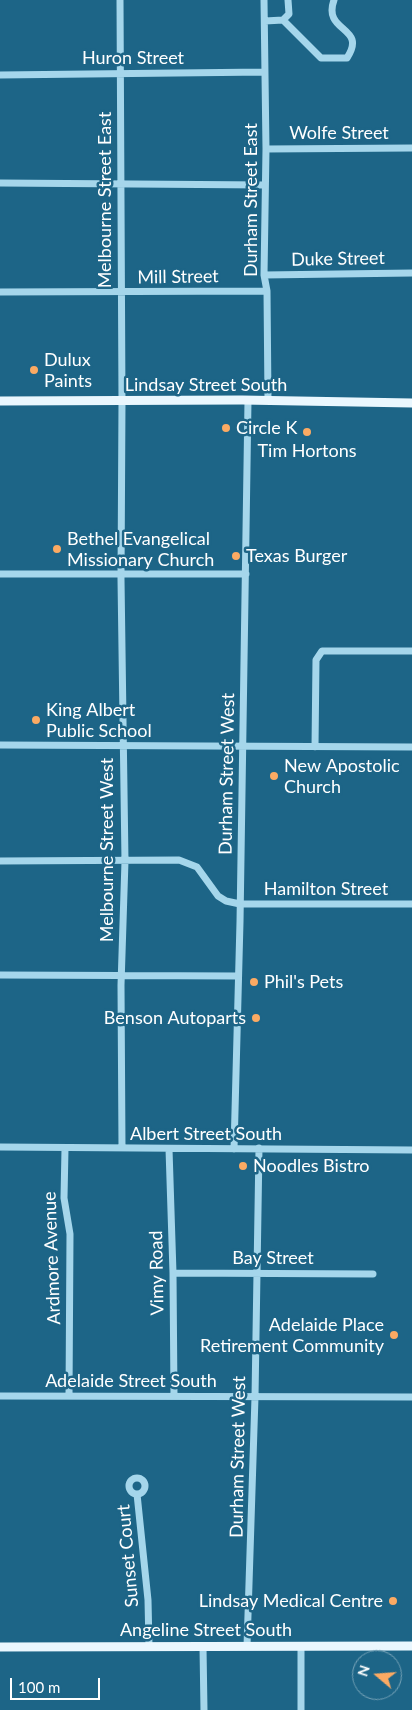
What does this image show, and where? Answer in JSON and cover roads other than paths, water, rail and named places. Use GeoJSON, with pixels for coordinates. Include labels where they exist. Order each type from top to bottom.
{"type":"FeatureCollection","features":[{"type":"Feature","properties":{"kind":"main road","name":"Lindsay Street South"},"geometry":{"type":"LineString","coordinates":[[0,401],[268,400],[412,402]]}},
{"type":"Feature","properties":{"kind":"main road","name":"Angeline Street South"},"geometry":{"type":"LineString","coordinates":[[0,1647],[412,1646]]}},
{"type":"Feature","properties":{"kind":"street","name":"Melbourne Street East"},"geometry":{"type":"LineString","coordinates":[[120,0],[122,401]]}},
{"type":"Feature","properties":{"kind":"street","name":"Durham Street East"},"geometry":{"type":"LineString","coordinates":[[264,0],[266,149],[264,275],[267,291],[268,400]]}},
{"type":"Feature","properties":{"kind":"street"},"geometry":{"type":"LineString","coordinates":[[265,21],[284,20],[289,14],[288,0]]}},
{"type":"Feature","properties":{"kind":"street"},"geometry":{"type":"LineString","coordinates":[[284,20],[321,58],[347,58],[352,51],[353,42],[351,35],[337,24],[332,16],[331,8],[334,0]]}},
{"type":"Feature","properties":{"kind":"street","name":"Huron Street"},"geometry":{"type":"LineString","coordinates":[[0,74],[265,72]]}},
{"type":"Feature","properties":{"kind":"street","name":"Wolfe Street"},"geometry":{"type":"LineString","coordinates":[[266,149],[412,148]]}},
{"type":"Feature","properties":{"kind":"street"},"geometry":{"type":"LineString","coordinates":[[0,183],[265,185]]}},
{"type":"Feature","properties":{"kind":"street","name":"Duke Street"},"geometry":{"type":"LineString","coordinates":[[264,275],[412,273]]}},
{"type":"Feature","properties":{"kind":"street","name":"Mill Street"},"geometry":{"type":"LineString","coordinates":[[0,292],[267,291]]}},
{"type":"Feature","properties":{"kind":"street","name":"Melbourne Street West"},"geometry":{"type":"LineString","coordinates":[[122,401],[122,746],[125,861],[122,975],[122,1148]]}},
{"type":"Feature","properties":{"kind":"street","name":"Durham Street West"},"geometry":{"type":"LineString","coordinates":[[234,1149],[248,401]]}},
{"type":"Feature","properties":{"kind":"street"},"geometry":{"type":"LineString","coordinates":[[0,574],[246,574]]}},
{"type":"Feature","properties":{"kind":"street"},"geometry":{"type":"LineString","coordinates":[[315,746],[316,660],[322,651],[412,652]]}},
{"type":"Feature","properties":{"kind":"street"},"geometry":{"type":"LineString","coordinates":[[0,745],[412,747]]}},
{"type":"Feature","properties":{"kind":"street"},"geometry":{"type":"LineString","coordinates":[[0,861],[179,860],[192,864],[201,871],[218,896],[226,901],[240,904]]}},
{"type":"Feature","properties":{"kind":"street","name":"Hamilton Street"},"geometry":{"type":"LineString","coordinates":[[240,904],[412,904]]}},
{"type":"Feature","properties":{"kind":"street"},"geometry":{"type":"LineString","coordinates":[[0,976],[238,976]]}},
{"type":"Feature","properties":{"kind":"street","name":"Albert Street South"},"geometry":{"type":"LineString","coordinates":[[0,1147],[65,1149],[259,1148],[412,1150]]}},
{"type":"Feature","properties":{"kind":"street","name":"Durham Street West"},"geometry":{"type":"LineString","coordinates":[[247,1646],[258,1273],[259,1148]]}},
{"type":"Feature","properties":{"kind":"street","name":"Ardmore Avenue"},"geometry":{"type":"LineString","coordinates":[[65,1149],[64,1198],[70,1234],[69,1396]]}},
{"type":"Feature","properties":{"kind":"street","name":"Vimy Road"},"geometry":{"type":"LineString","coordinates":[[169,1149],[174,1396]]}},
{"type":"Feature","properties":{"kind":"street","name":"Bay Street"},"geometry":{"type":"LineString","coordinates":[[173,1273],[373,1274]]}},
{"type":"Feature","properties":{"kind":"street","name":"Adelaide Street South"},"geometry":{"type":"LineString","coordinates":[[0,1396],[412,1397]]}},
{"type":"Feature","properties":{"kind":"street","name":"Sunset Court"},"geometry":{"type":"LineString","coordinates":[[137,1494],[148,1600],[149,1646]]}},
{"type":"Feature","properties":{"kind":"street"},"geometry":{"type":"LineString","coordinates":[[301,1646],[301,1710]]}},
{"type":"Feature","properties":{"kind":"street"},"geometry":{"type":"LineString","coordinates":[[203,1647],[204,1710]]}},
{"type":"Feature","properties":{"kind":"place","name":"Dulux Paints"},"geometry":{"type":"Point","coordinates":[34,370]}},
{"type":"Feature","properties":{"kind":"place","name":"Circle K"},"geometry":{"type":"Point","coordinates":[226,428]}},
{"type":"Feature","properties":{"kind":"place","name":"Tim Hortons"},"geometry":{"type":"Point","coordinates":[307,432]}},
{"type":"Feature","properties":{"kind":"place","name":"Bethel Evangelical Missionary Church"},"geometry":{"type":"Point","coordinates":[57,549]}},
{"type":"Feature","properties":{"kind":"place","name":"Texas Burger"},"geometry":{"type":"Point","coordinates":[236,556]}},
{"type":"Feature","properties":{"kind":"place","name":"King Albert Public School"},"geometry":{"type":"Point","coordinates":[36,720]}},
{"type":"Feature","properties":{"kind":"place","name":"New Apostolic Church"},"geometry":{"type":"Point","coordinates":[274,776]}},
{"type":"Feature","properties":{"kind":"place","name":"Phil's Pets"},"geometry":{"type":"Point","coordinates":[254,982]}},
{"type":"Feature","properties":{"kind":"place","name":"Benson Autoparts"},"geometry":{"type":"Point","coordinates":[256,1018]}},
{"type":"Feature","properties":{"kind":"place","name":"Noodles Bistro"},"geometry":{"type":"Point","coordinates":[243,1166]}},
{"type":"Feature","properties":{"kind":"place","name":"Adelaide Place Retirement Community"},"geometry":{"type":"Point","coordinates":[394,1335]}},
{"type":"Feature","properties":{"kind":"place","name":"Lindsay Medical Centre"},"geometry":{"type":"Point","coordinates":[393,1601]}}]}
